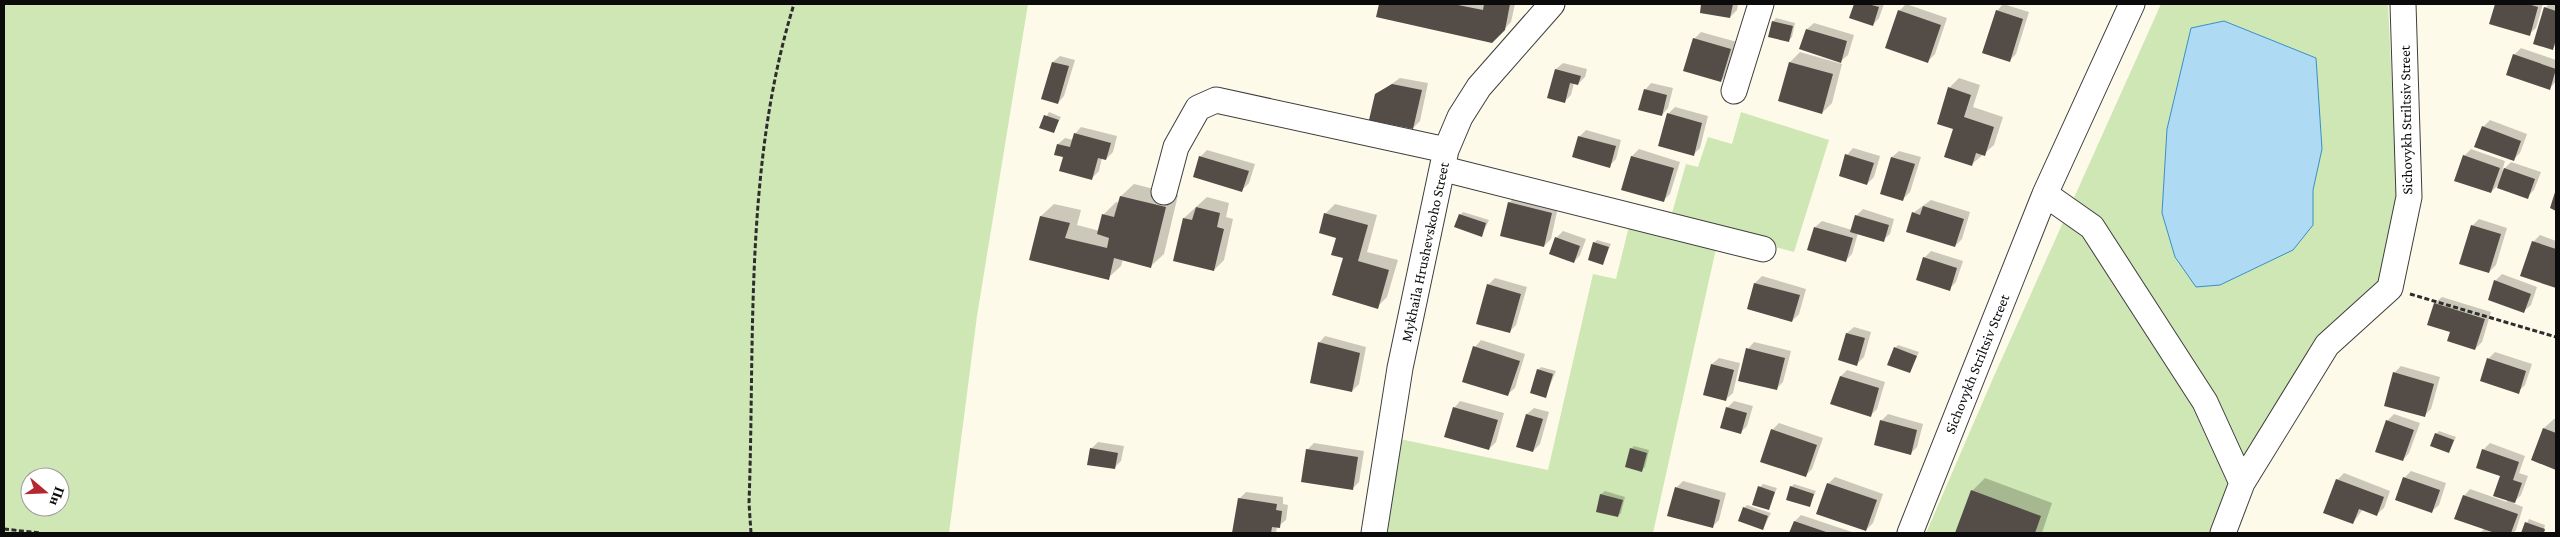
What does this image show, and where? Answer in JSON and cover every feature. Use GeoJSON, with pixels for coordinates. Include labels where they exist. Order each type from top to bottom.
{"type":"FeatureCollection","features":[{"type":"Feature","properties":{"kind":"street","name":"Mykhaila Hrushevskoho Street"},"geometry":{"type":"LineString","coordinates":[[1374,533],[1400,368],[1445,160],[1460,116],[1479,87],[1552,4]]}},
{"type":"Feature","properties":{"kind":"street"},"geometry":{"type":"LineString","coordinates":[[1734,91],[1761,4]]}},
{"type":"Feature","properties":{"kind":"street","name":"Sichovykh Striltsiv Street"},"geometry":{"type":"LineString","coordinates":[[1910,533],[2044,194],[2132,4]]}},
{"type":"Feature","properties":{"kind":"street","name":"Sichovykh Striltsiv Street"},"geometry":{"type":"LineString","coordinates":[[2390,288],[2409,197],[2403,4]]}},
{"type":"Feature","properties":{"kind":"street"},"geometry":{"type":"LineString","coordinates":[[1164,192],[1176,147],[1198,108],[1216,100],[1445,160],[1764,249]]}},
{"type":"Feature","properties":{"kind":"street"},"geometry":{"type":"LineString","coordinates":[[2044,194],[2092,227],[2205,402],[2242,483]]}},
{"type":"Feature","properties":{"kind":"street"},"geometry":{"type":"LineString","coordinates":[[2223,533],[2242,483],[2327,344],[2390,288]]}},
{"type":"Feature","properties":{"kind":"path"},"geometry":{"type":"LineString","coordinates":[[751,533],[749,503],[756,232],[762,152],[776,72],[794,4]]}},
{"type":"Feature","properties":{"kind":"path"},"geometry":{"type":"LineString","coordinates":[[2390,288],[2556,337]]}},
{"type":"Feature","properties":{"kind":"path"},"geometry":{"type":"LineString","coordinates":[[4,529],[40,533]]}},
{"type":"Feature","properties":{"kind":"green space"},"geometry":{"type":"Polygon","coordinates":[[[4,4],[1028,4],[977,316],[949,533],[4,533],[4,4]]]}},
{"type":"Feature","properties":{"kind":"green space"},"geometry":{"type":"Polygon","coordinates":[[[2161,4],[2388,4],[2398,209],[2379,285],[2213,533],[1926,533],[1994,376],[2161,4]]]}},
{"type":"Feature","properties":{"kind":"green space"},"geometry":{"type":"Polygon","coordinates":[[[1741,112],[1829,140],[1794,252],[1670,220],[1686,164],[1698,167],[1708,137],[1732,144],[1741,112]]]}},
{"type":"Feature","properties":{"kind":"green space"},"geometry":{"type":"Polygon","coordinates":[[[1630,222],[1717,244],[1653,533],[1380,533],[1395,438],[1548,470],[1593,274],[1616,279],[1630,222]]]}},
{"type":"Feature","properties":{"kind":"water"},"geometry":{"type":"Polygon","coordinates":[[[2224,21],[2316,58],[2322,149],[2313,190],[2313,225],[2293,250],[2220,285],[2196,287],[2175,257],[2162,213],[2167,129],[2191,28],[2224,21]]]}},
{"type":"Feature","properties":{"kind":"building"},"geometry":{"type":"Polygon","coordinates":[[[1379,4],[1453,4],[1483,10],[1484,4],[1510,4],[1505,30],[1492,43],[1376,17],[1379,4]]]}},
{"type":"Feature","properties":{"kind":"building"},"geometry":{"type":"Polygon","coordinates":[[[1701,4],[1733,4],[1730,18],[1700,13],[1701,4]]]}},
{"type":"Feature","properties":{"kind":"building"},"geometry":{"type":"Polygon","coordinates":[[[1854,4],[1868,4],[1879,7],[1873,26],[1849,18],[1854,4]]]}},
{"type":"Feature","properties":{"kind":"building"},"geometry":{"type":"Polygon","coordinates":[[[2495,4],[2528,4],[2538,7],[2530,36],[2489,24],[2495,4]]]}},
{"type":"Feature","properties":{"kind":"building"},"geometry":{"type":"Polygon","coordinates":[[[2544,7],[2556,11],[2556,39],[2553,50],[2533,44],[2544,7]]]}},
{"type":"Feature","properties":{"kind":"building"},"geometry":{"type":"Polygon","coordinates":[[[1898,10],[1941,25],[1928,63],[1885,48],[1898,10]]]}},
{"type":"Feature","properties":{"kind":"building"},"geometry":{"type":"Polygon","coordinates":[[[1996,10],[2023,19],[2010,62],[1982,53],[1996,10]]]}},
{"type":"Feature","properties":{"kind":"building"},"geometry":{"type":"Polygon","coordinates":[[[1772,21],[1793,26],[1789,42],[1768,37],[1772,21]]]}},
{"type":"Feature","properties":{"kind":"building"},"geometry":{"type":"Polygon","coordinates":[[[1806,29],[1847,41],[1841,63],[1799,49],[1806,29]]]}},
{"type":"Feature","properties":{"kind":"building"},"geometry":{"type":"Polygon","coordinates":[[[1693,38],[1731,49],[1721,82],[1683,71],[1693,38]]]}},
{"type":"Feature","properties":{"kind":"building"},"geometry":{"type":"Polygon","coordinates":[[[2513,54],[2556,69],[2550,90],[2506,75],[2513,54]]]}},
{"type":"Feature","properties":{"kind":"building"},"geometry":{"type":"Polygon","coordinates":[[[1052,62],[1069,66],[1058,104],[1041,99],[1052,62]]]}},
{"type":"Feature","properties":{"kind":"building"},"geometry":{"type":"Polygon","coordinates":[[[1789,62],[1833,74],[1822,114],[1778,101],[1789,62]]]}},
{"type":"Feature","properties":{"kind":"building"},"geometry":{"type":"Polygon","coordinates":[[[1555,69],[1581,76],[1578,85],[1570,83],[1565,103],[1547,98],[1555,69]]]}},
{"type":"Feature","properties":{"kind":"building"},"geometry":{"type":"Polygon","coordinates":[[[1392,84],[1422,90],[1413,129],[1369,120],[1375,94],[1392,84]]]}},
{"type":"Feature","properties":{"kind":"building"},"geometry":{"type":"Polygon","coordinates":[[[1948,87],[1971,95],[1964,117],[1994,127],[1985,156],[1976,153],[1972,166],[1944,157],[1953,129],[1937,124],[1948,87]]]}},
{"type":"Feature","properties":{"kind":"building"},"geometry":{"type":"Polygon","coordinates":[[[1644,89],[1667,95],[1662,116],[1638,110],[1644,89]]]}},
{"type":"Feature","properties":{"kind":"building"},"geometry":{"type":"Polygon","coordinates":[[[1667,113],[1702,123],[1694,156],[1658,146],[1667,113]]]}},
{"type":"Feature","properties":{"kind":"building"},"geometry":{"type":"Polygon","coordinates":[[[1044,115],[1059,120],[1054,133],[1039,128],[1044,115]]]}},
{"type":"Feature","properties":{"kind":"building"},"geometry":{"type":"Polygon","coordinates":[[[2482,126],[2521,141],[2514,161],[2474,147],[2482,126]]]}},
{"type":"Feature","properties":{"kind":"building"},"geometry":{"type":"Polygon","coordinates":[[[1074,133],[1111,143],[1106,160],[1098,158],[1092,180],[1059,171],[1063,157],[1054,155],[1057,144],[1070,147],[1074,133]]]}},
{"type":"Feature","properties":{"kind":"building"},"geometry":{"type":"Polygon","coordinates":[[[1578,136],[1616,146],[1610,168],[1572,157],[1578,136]]]}},
{"type":"Feature","properties":{"kind":"building"},"geometry":{"type":"Polygon","coordinates":[[[1845,154],[1874,163],[1867,185],[1839,176],[1845,154]]]}},
{"type":"Feature","properties":{"kind":"building"},"geometry":{"type":"Polygon","coordinates":[[[2463,155],[2500,168],[2491,193],[2454,181],[2463,155]]]}},
{"type":"Feature","properties":{"kind":"building"},"geometry":{"type":"Polygon","coordinates":[[[1199,156],[1249,171],[1242,192],[1193,177],[1199,156]]]}},
{"type":"Feature","properties":{"kind":"building"},"geometry":{"type":"Polygon","coordinates":[[[1631,156],[1674,168],[1664,202],[1621,190],[1631,156]]]}},
{"type":"Feature","properties":{"kind":"building"},"geometry":{"type":"Polygon","coordinates":[[[1891,157],[1915,164],[1903,201],[1880,194],[1891,157]]]}},
{"type":"Feature","properties":{"kind":"building"},"geometry":{"type":"Polygon","coordinates":[[[2504,168],[2535,179],[2528,199],[2497,188],[2504,168]]]}},
{"type":"Feature","properties":{"kind":"building"},"geometry":{"type":"Polygon","coordinates":[[[2556,189],[2556,211],[2550,208],[2556,189]]]}},
{"type":"Feature","properties":{"kind":"building"},"geometry":{"type":"Polygon","coordinates":[[[1120,196],[1166,207],[1151,268],[1114,258],[1109,280],[1029,260],[1040,216],[1070,223],[1065,238],[1107,248],[1109,238],[1097,234],[1102,214],[1114,217],[1120,196]]]}},
{"type":"Feature","properties":{"kind":"building"},"geometry":{"type":"Polygon","coordinates":[[[1508,202],[1552,213],[1544,247],[1500,236],[1508,202]]]}},
{"type":"Feature","properties":{"kind":"building"},"geometry":{"type":"Polygon","coordinates":[[[1923,206],[1964,219],[1955,247],[1906,232],[1912,212],[1920,215],[1923,206]]]}},
{"type":"Feature","properties":{"kind":"building"},"geometry":{"type":"Polygon","coordinates":[[[1196,207],[1220,213],[1217,227],[1224,229],[1214,271],[1173,261],[1183,218],[1192,220],[1196,207]]]}},
{"type":"Feature","properties":{"kind":"building"},"geometry":{"type":"Polygon","coordinates":[[[1324,213],[1368,225],[1358,261],[1389,270],[1378,309],[1332,295],[1343,258],[1331,255],[1336,238],[1319,233],[1324,213]]]}},
{"type":"Feature","properties":{"kind":"building"},"geometry":{"type":"Polygon","coordinates":[[[1459,214],[1486,223],[1482,237],[1454,227],[1459,214]]]}},
{"type":"Feature","properties":{"kind":"building"},"geometry":{"type":"Polygon","coordinates":[[[1855,215],[1889,225],[1884,242],[1850,232],[1855,215]]]}},
{"type":"Feature","properties":{"kind":"building"},"geometry":{"type":"Polygon","coordinates":[[[2471,225],[2501,234],[2489,273],[2459,264],[2471,225]]]}},
{"type":"Feature","properties":{"kind":"building"},"geometry":{"type":"Polygon","coordinates":[[[1814,227],[1853,238],[1846,262],[1807,250],[1814,227]]]}},
{"type":"Feature","properties":{"kind":"building"},"geometry":{"type":"Polygon","coordinates":[[[1555,237],[1580,246],[1574,263],[1549,254],[1555,237]]]}},
{"type":"Feature","properties":{"kind":"building"},"geometry":{"type":"Polygon","coordinates":[[[2532,241],[2556,249],[2556,288],[2520,276],[2532,241]]]}},
{"type":"Feature","properties":{"kind":"building"},"geometry":{"type":"Polygon","coordinates":[[[1593,242],[1609,247],[1603,265],[1588,260],[1593,242]]]}},
{"type":"Feature","properties":{"kind":"building"},"geometry":{"type":"Polygon","coordinates":[[[1923,257],[1957,268],[1950,291],[1916,280],[1923,257]]]}},
{"type":"Feature","properties":{"kind":"building"},"geometry":{"type":"Polygon","coordinates":[[[2494,280],[2531,294],[2524,313],[2488,300],[2494,280]]]}},
{"type":"Feature","properties":{"kind":"building"},"geometry":{"type":"Polygon","coordinates":[[[1754,283],[1800,295],[1792,322],[1747,309],[1754,283]]]}},
{"type":"Feature","properties":{"kind":"building"},"geometry":{"type":"Polygon","coordinates":[[[1487,284],[1521,294],[1510,333],[1476,324],[1487,284]]]}},
{"type":"Feature","properties":{"kind":"building"},"geometry":{"type":"Polygon","coordinates":[[[2434,303],[2485,319],[2475,350],[2447,341],[2450,332],[2427,325],[2434,303]]]}},
{"type":"Feature","properties":{"kind":"building"},"geometry":{"type":"Polygon","coordinates":[[[1846,333],[1865,338],[1857,366],[1838,360],[1846,333]]]}},
{"type":"Feature","properties":{"kind":"building"},"geometry":{"type":"Polygon","coordinates":[[[1318,342],[1360,353],[1352,392],[1310,383],[1318,342]]]}},
{"type":"Feature","properties":{"kind":"building"},"geometry":{"type":"Polygon","coordinates":[[[1473,346],[1520,361],[1508,396],[1462,382],[1473,346]]]}},
{"type":"Feature","properties":{"kind":"building"},"geometry":{"type":"Polygon","coordinates":[[[1894,347],[1917,356],[1910,373],[1887,365],[1894,347]]]}},
{"type":"Feature","properties":{"kind":"building"},"geometry":{"type":"Polygon","coordinates":[[[1746,348],[1785,358],[1777,390],[1738,381],[1746,348]]]}},
{"type":"Feature","properties":{"kind":"building"},"geometry":{"type":"Polygon","coordinates":[[[2487,358],[2526,371],[2519,394],[2480,381],[2487,358]]]}},
{"type":"Feature","properties":{"kind":"building"},"geometry":{"type":"Polygon","coordinates":[[[1711,364],[1734,370],[1726,401],[1703,395],[1711,364]]]}},
{"type":"Feature","properties":{"kind":"building"},"geometry":{"type":"Polygon","coordinates":[[[1537,369],[1553,374],[1546,398],[1530,393],[1537,369]]]}},
{"type":"Feature","properties":{"kind":"building"},"geometry":{"type":"Polygon","coordinates":[[[2393,372],[2434,384],[2425,417],[2384,406],[2393,372]]]}},
{"type":"Feature","properties":{"kind":"building"},"geometry":{"type":"Polygon","coordinates":[[[1840,376],[1879,388],[1871,417],[1830,404],[1840,376]]]}},
{"type":"Feature","properties":{"kind":"building"},"geometry":{"type":"Polygon","coordinates":[[[1453,407],[1498,420],[1489,450],[1444,437],[1453,407]]]}},
{"type":"Feature","properties":{"kind":"building"},"geometry":{"type":"Polygon","coordinates":[[[1726,407],[1747,413],[1741,434],[1720,428],[1726,407]]]}},
{"type":"Feature","properties":{"kind":"building"},"geometry":{"type":"Polygon","coordinates":[[[1526,414],[1543,419],[1533,452],[1516,447],[1526,414]]]}},
{"type":"Feature","properties":{"kind":"building"},"geometry":{"type":"Polygon","coordinates":[[[1880,420],[1917,430],[1911,455],[1874,445],[1880,420]]]}},
{"type":"Feature","properties":{"kind":"building"},"geometry":{"type":"Polygon","coordinates":[[[2386,420],[2414,430],[2403,461],[2375,452],[2386,420]]]}},
{"type":"Feature","properties":{"kind":"building"},"geometry":{"type":"Polygon","coordinates":[[[2543,428],[2556,433],[2556,470],[2531,460],[2543,428]]]}},
{"type":"Feature","properties":{"kind":"building"},"geometry":{"type":"Polygon","coordinates":[[[1771,429],[1817,445],[1806,477],[1760,462],[1771,429]]]}},
{"type":"Feature","properties":{"kind":"building"},"geometry":{"type":"Polygon","coordinates":[[[2435,433],[2454,440],[2449,453],[2430,446],[2435,433]]]}},
{"type":"Feature","properties":{"kind":"building"},"geometry":{"type":"Polygon","coordinates":[[[1090,448],[1118,453],[1115,469],[1087,465],[1090,448]]]}},
{"type":"Feature","properties":{"kind":"building"},"geometry":{"type":"Polygon","coordinates":[[[1630,448],[1647,453],[1642,472],[1625,467],[1630,448]]]}},
{"type":"Feature","properties":{"kind":"building"},"geometry":{"type":"Polygon","coordinates":[[[1306,449],[1358,457],[1353,490],[1301,482],[1306,449]]]}},
{"type":"Feature","properties":{"kind":"building"},"geometry":{"type":"Polygon","coordinates":[[[2482,449],[2519,462],[2513,480],[2522,483],[2515,503],[2493,496],[2500,476],[2476,468],[2482,449]]]}},
{"type":"Feature","properties":{"kind":"building"},"geometry":{"type":"Polygon","coordinates":[[[2403,477],[2440,490],[2432,513],[2395,500],[2403,477]]]}},
{"type":"Feature","properties":{"kind":"building"},"geometry":{"type":"Polygon","coordinates":[[[2336,479],[2384,497],[2377,516],[2359,509],[2353,524],[2323,513],[2336,479]]]}},
{"type":"Feature","properties":{"kind":"building"},"geometry":{"type":"Polygon","coordinates":[[[1827,483],[1877,500],[1866,531],[1816,514],[1827,483]]]}},
{"type":"Feature","properties":{"kind":"building"},"geometry":{"type":"Polygon","coordinates":[[[1758,486],[1775,492],[1769,510],[1752,505],[1758,486]]]}},
{"type":"Feature","properties":{"kind":"building"},"geometry":{"type":"Polygon","coordinates":[[[1790,486],[1814,494],[1810,507],[1786,500],[1790,486]]]}},
{"type":"Feature","properties":{"kind":"building"},"geometry":{"type":"Polygon","coordinates":[[[1675,487],[1720,500],[1713,528],[1667,516],[1675,487]]]}},
{"type":"Feature","properties":{"kind":"building"},"geometry":{"type":"Polygon","coordinates":[[[1971,490],[2041,516],[2035,533],[1955,533],[1971,490]]]}},
{"type":"Feature","properties":{"kind":"building"},"geometry":{"type":"Polygon","coordinates":[[[1600,494],[1623,500],[1618,517],[1596,512],[1600,494]]]}},
{"type":"Feature","properties":{"kind":"building"},"geometry":{"type":"Polygon","coordinates":[[[2463,495],[2518,514],[2511,533],[2495,533],[2454,519],[2463,495]]]}},
{"type":"Feature","properties":{"kind":"building"},"geometry":{"type":"Polygon","coordinates":[[[1238,498],[1277,504],[1276,510],[1282,511],[1280,528],[1272,527],[1271,533],[1232,533],[1238,498]]]}},
{"type":"Feature","properties":{"kind":"building"},"geometry":{"type":"Polygon","coordinates":[[[1743,507],[1768,516],[1763,530],[1738,521],[1743,507]]]}},
{"type":"Feature","properties":{"kind":"building"},"geometry":{"type":"Polygon","coordinates":[[[1794,521],[1829,533],[1789,533],[1794,521]]]}},
{"type":"Feature","properties":{"kind":"building"},"geometry":{"type":"Polygon","coordinates":[[[2525,522],[2545,529],[2544,533],[2521,533],[2525,522]]]}}]}
